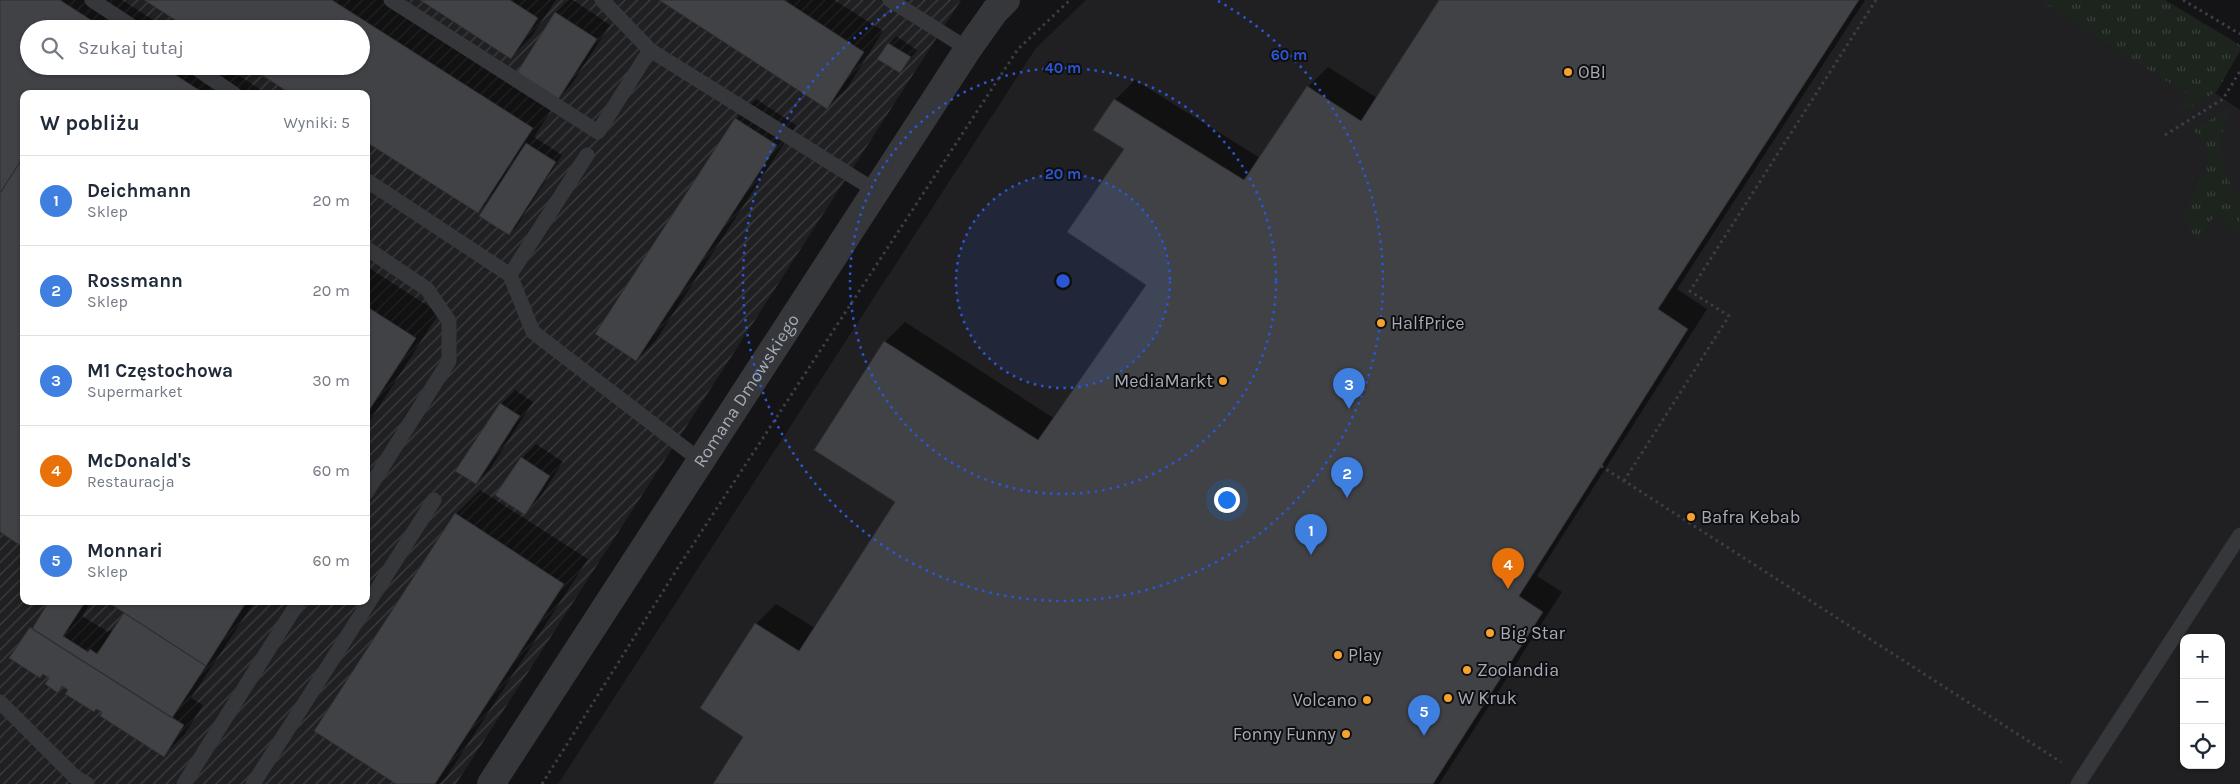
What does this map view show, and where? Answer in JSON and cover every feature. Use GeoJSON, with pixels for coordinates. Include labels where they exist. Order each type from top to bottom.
{"type":"FeatureCollection","features":[{"type":"Feature","properties":{"kind":"street","name":"Romana Dmowskiego"},"geometry":{"type":"LineString","coordinates":[[491,784],[968,49],[995,11],[1006,0]]}},
{"type":"Feature","properties":{"kind":"lane"},"geometry":{"type":"LineString","coordinates":[[92,0],[122,20]]}},
{"type":"Feature","properties":{"kind":"lane"},"geometry":{"type":"LineString","coordinates":[[391,0],[598,132],[650,50]]}},
{"type":"Feature","properties":{"kind":"lane"},"geometry":{"type":"LineString","coordinates":[[602,0],[650,50],[876,190]]}},
{"type":"Feature","properties":{"kind":"lane"},"geometry":{"type":"LineString","coordinates":[[890,0],[968,49]]}},
{"type":"Feature","properties":{"kind":"lane"},"geometry":{"type":"LineString","coordinates":[[206,75],[228,90]]}},
{"type":"Feature","properties":{"kind":"lane"},"geometry":{"type":"LineString","coordinates":[[510,275],[587,154]]}},
{"type":"Feature","properties":{"kind":"lane"},"geometry":{"type":"LineString","coordinates":[[370,183],[510,275],[533,332],[701,461]]}},
{"type":"Feature","properties":{"kind":"lane"},"geometry":{"type":"LineString","coordinates":[[370,251],[427,288],[449,321],[449,361],[370,487]]}},
{"type":"Feature","properties":{"kind":"lane"},"geometry":{"type":"LineString","coordinates":[[370,600],[434,500]]}},
{"type":"Feature","properties":{"kind":"lane"},"geometry":{"type":"LineString","coordinates":[[2081,780],[2240,536]]}},
{"type":"Feature","properties":{"kind":"lane"},"geometry":{"type":"LineString","coordinates":[[184,784],[296,605]]}},
{"type":"Feature","properties":{"kind":"lane"},"geometry":{"type":"LineString","coordinates":[[253,784],[367,605]]}},
{"type":"Feature","properties":{"kind":"lane"},"geometry":{"type":"LineString","coordinates":[[0,702],[77,782]]}},
{"type":"Feature","properties":{"kind":"path"},"geometry":{"type":"LineString","coordinates":[[542,784],[684,557],[1018,49],[1070,0]]}},
{"type":"Feature","properties":{"kind":"path"},"geometry":{"type":"LineString","coordinates":[[1624,481],[1729,316],[1690,291],[1876,0]]}},
{"type":"Feature","properties":{"kind":"path"},"geometry":{"type":"LineString","coordinates":[[2183,0],[2240,34]]}},
{"type":"Feature","properties":{"kind":"path"},"geometry":{"type":"LineString","coordinates":[[2165,135],[2223,99],[2240,72]]}},
{"type":"Feature","properties":{"kind":"path"},"geometry":{"type":"LineString","coordinates":[[1601,466],[2081,780]]}},
{"type":"Feature","properties":{"kind":"shaded area"},"geometry":{"type":"Polygon","coordinates":[[[0,0],[961,0],[456,784],[0,784],[0,0]]]}},
{"type":"Feature","properties":{"kind":"shaded area"},"geometry":{"type":"Polygon","coordinates":[[[1086,0],[2079,0],[2240,110],[2240,784],[558,784],[1036,48],[1086,0]]]}},
{"type":"Feature","properties":{"kind":"green space"},"geometry":{"type":"Polygon","coordinates":[[[2040,0],[2165,0],[2240,45],[2240,51],[2217,91],[2174,117],[2188,95],[2040,0]]]}},
{"type":"Feature","properties":{"kind":"green space"},"geometry":{"type":"Polygon","coordinates":[[[2232,107],[2224,125],[2220,145],[2224,173],[2240,200],[2240,233],[2214,216],[2199,239],[2188,227],[2186,214],[2190,201],[2204,174],[2208,160],[2205,145],[2193,130],[2232,107]]]}},
{"type":"Feature","properties":{"kind":"building"},"geometry":{"type":"Polygon","coordinates":[[[0,0],[60,0],[91,20],[20,20],[20,75],[176,75],[199,90],[20,90],[20,162],[0,193],[0,0]]]}},
{"type":"Feature","properties":{"kind":"building"},"geometry":{"type":"Polygon","coordinates":[[[144,0],[332,0],[363,20],[175,20],[144,0]]]}},
{"type":"Feature","properties":{"kind":"building"},"geometry":{"type":"Polygon","coordinates":[[[420,0],[510,0],[538,18],[511,59],[420,0]]]}},
{"type":"Feature","properties":{"kind":"building"},"geometry":{"type":"Polygon","coordinates":[[[659,0],[784,0],[864,52],[827,109],[659,0]]]}},
{"type":"Feature","properties":{"kind":"building"},"geometry":{"type":"Polygon","coordinates":[[[1439,0],[1859,0],[1658,309],[1688,329],[1519,596],[1543,612],[1433,784],[713,784],[743,737],[700,708],[755,623],[799,651],[895,502],[814,450],[884,341],[1038,440],[1146,285],[1067,232],[1124,149],[1093,130],[1114,99],[1244,180],[1307,86],[1361,121],[1439,0]]]}},
{"type":"Feature","properties":{"kind":"building"},"geometry":{"type":"Polygon","coordinates":[[[555,12],[597,39],[557,101],[516,74],[555,12]]]}},
{"type":"Feature","properties":{"kind":"building"},"geometry":{"type":"Polygon","coordinates":[[[370,24],[533,128],[478,213],[370,145],[370,90],[285,90],[262,75],[370,75],[370,24]]]}},
{"type":"Feature","properties":{"kind":"building"},"geometry":{"type":"Polygon","coordinates":[[[888,43],[911,57],[900,73],[877,59],[888,43]]]}},
{"type":"Feature","properties":{"kind":"building"},"geometry":{"type":"Polygon","coordinates":[[[735,118],[777,145],[636,361],[595,334],[735,118]]]}},
{"type":"Feature","properties":{"kind":"building"},"geometry":{"type":"Polygon","coordinates":[[[526,143],[556,162],[509,235],[479,216],[526,143]]]}},
{"type":"Feature","properties":{"kind":"building"},"geometry":{"type":"Polygon","coordinates":[[[20,162],[20,545],[0,532],[0,193],[20,162]]]}},
{"type":"Feature","properties":{"kind":"building"},"geometry":{"type":"Polygon","coordinates":[[[370,309],[416,338],[370,409],[370,309]]]}},
{"type":"Feature","properties":{"kind":"building"},"geometry":{"type":"Polygon","coordinates":[[[500,403],[520,416],[476,484],[455,471],[500,403]]]}},
{"type":"Feature","properties":{"kind":"building"},"geometry":{"type":"Polygon","coordinates":[[[521,457],[550,476],[525,515],[495,495],[521,457]]]}},
{"type":"Feature","properties":{"kind":"building"},"geometry":{"type":"Polygon","coordinates":[[[455,513],[564,584],[435,784],[396,784],[314,731],[455,513]]]}},
{"type":"Feature","properties":{"kind":"building"},"geometry":{"type":"Polygon","coordinates":[[[47,605],[83,605],[63,636],[88,652],[90,649],[97,654],[124,613],[206,666],[172,718],[32,629],[47,605]]]}},
{"type":"Feature","properties":{"kind":"building"},"geometry":{"type":"Polygon","coordinates":[[[112,605],[244,605],[206,666],[112,605]]]}},
{"type":"Feature","properties":{"kind":"building"},"geometry":{"type":"Polygon","coordinates":[[[30,627],[184,725],[164,757],[100,716],[102,712],[96,709],[94,712],[65,694],[68,690],[62,686],[58,693],[45,684],[49,678],[43,674],[40,678],[9,658],[30,627]]]}},
{"type":"Feature","properties":{"kind":"place","name":"OBI"},"geometry":{"type":"Point","coordinates":[1568,72]}},
{"type":"Feature","properties":{"kind":"place","name":"HalfPrice"},"geometry":{"type":"Point","coordinates":[1381,323]}},
{"type":"Feature","properties":{"kind":"place","name":"MediaMarkt"},"geometry":{"type":"Point","coordinates":[1223,381]}},
{"type":"Feature","properties":{"kind":"place","name":"M1 Częstochowa"},"geometry":{"type":"Point","coordinates":[1349,409]}},
{"type":"Feature","properties":{"kind":"place","name":"Rossmann"},"geometry":{"type":"Point","coordinates":[1347,498]}},
{"type":"Feature","properties":{"kind":"place","name":"Bafra Kebab"},"geometry":{"type":"Point","coordinates":[1691,517]}},
{"type":"Feature","properties":{"kind":"place","name":"Deichmann"},"geometry":{"type":"Point","coordinates":[1311,555]}},
{"type":"Feature","properties":{"kind":"place","name":"McDonald's"},"geometry":{"type":"Point","coordinates":[1508,589]}},
{"type":"Feature","properties":{"kind":"place","name":"Big Star"},"geometry":{"type":"Point","coordinates":[1490,633]}},
{"type":"Feature","properties":{"kind":"place","name":"Play"},"geometry":{"type":"Point","coordinates":[1338,655]}},
{"type":"Feature","properties":{"kind":"place","name":"Zoolandia"},"geometry":{"type":"Point","coordinates":[1467,670]}},
{"type":"Feature","properties":{"kind":"place","name":"W Kruk"},"geometry":{"type":"Point","coordinates":[1448,698]}},
{"type":"Feature","properties":{"kind":"place","name":"Volcano"},"geometry":{"type":"Point","coordinates":[1367,700]}},
{"type":"Feature","properties":{"kind":"place","name":"Fonny Funny"},"geometry":{"type":"Point","coordinates":[1346,734]}},
{"type":"Feature","properties":{"kind":"place","name":"Monnari"},"geometry":{"type":"Point","coordinates":[1424,736]}}]}
